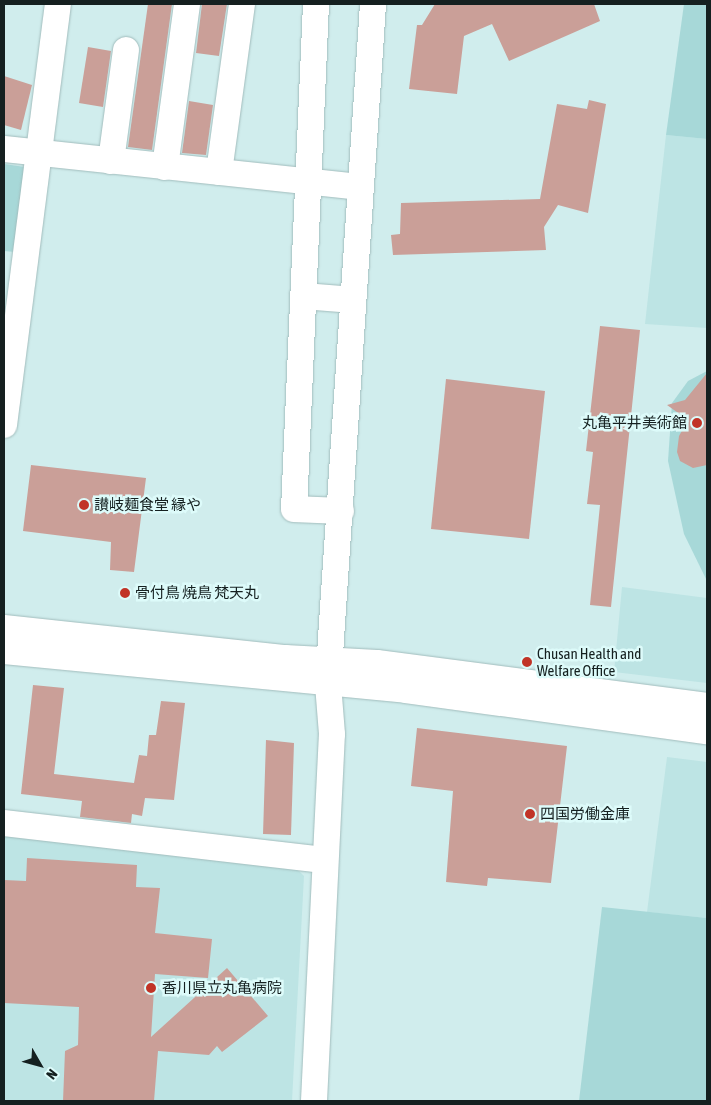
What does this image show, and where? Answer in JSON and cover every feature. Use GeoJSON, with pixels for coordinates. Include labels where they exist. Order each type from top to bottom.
{"type":"FeatureCollection","features":[{"type":"Feature","properties":{"kind":"street"},"geometry":{"type":"LineString","coordinates":[[4,425],[58,4]]}},
{"type":"Feature","properties":{"kind":"street"},"geometry":{"type":"LineString","coordinates":[[164,167],[187,4]]}},
{"type":"Feature","properties":{"kind":"street"},"geometry":{"type":"LineString","coordinates":[[219,172],[242,4]]}},
{"type":"Feature","properties":{"kind":"street"},"geometry":{"type":"LineString","coordinates":[[316,4],[294,509],[341,511]]}},
{"type":"Feature","properties":{"kind":"street"},"geometry":{"type":"LineString","coordinates":[[314,1101],[324,860],[332,734],[329,672],[373,4]]}},
{"type":"Feature","properties":{"kind":"street"},"geometry":{"type":"LineString","coordinates":[[111,161],[126,50]]}},
{"type":"Feature","properties":{"kind":"street"},"geometry":{"type":"LineString","coordinates":[[4,149],[360,187]]}},
{"type":"Feature","properties":{"kind":"street"},"geometry":{"type":"LineString","coordinates":[[304,296],[353,300]]}},
{"type":"Feature","properties":{"kind":"street"},"geometry":{"type":"LineString","coordinates":[[4,628],[329,672],[406,690],[707,731]]}},
{"type":"Feature","properties":{"kind":"street"},"geometry":{"type":"LineString","coordinates":[[4,651],[329,672],[378,663],[707,706]]}},
{"type":"Feature","properties":{"kind":"street"},"geometry":{"type":"LineString","coordinates":[[4,823],[324,860]]}},
{"type":"Feature","properties":{"kind":"shaded area"},"geometry":{"type":"Polygon","coordinates":[[[684,4],[707,4],[707,139],[666,135],[684,4]]]}},
{"type":"Feature","properties":{"kind":"shaded area"},"geometry":{"type":"Polygon","coordinates":[[[666,135],[707,139],[707,328],[645,324],[666,135]]]}},
{"type":"Feature","properties":{"kind":"shaded area"},"geometry":{"type":"Polygon","coordinates":[[[4,164],[25,167],[15,252],[4,251],[4,164]]]}},
{"type":"Feature","properties":{"kind":"shaded area"},"geometry":{"type":"Polygon","coordinates":[[[707,371],[707,581],[684,534],[668,461],[672,403],[688,381],[707,371]]]}},
{"type":"Feature","properties":{"kind":"shaded area"},"geometry":{"type":"Polygon","coordinates":[[[622,587],[707,598],[707,683],[614,672],[622,587]]]}},
{"type":"Feature","properties":{"kind":"shaded area"},"geometry":{"type":"Polygon","coordinates":[[[667,757],[707,762],[707,918],[647,912],[667,757]]]}},
{"type":"Feature","properties":{"kind":"shaded area","name":"香川県立丸亀病院"},"geometry":{"type":"Polygon","coordinates":[[[4,836],[298,870],[304,876],[292,1101],[4,1101],[4,836]]]}},
{"type":"Feature","properties":{"kind":"shaded area"},"geometry":{"type":"Polygon","coordinates":[[[602,907],[707,918],[707,1101],[579,1101],[602,907]]]}},
{"type":"Feature","properties":{"kind":"building"},"geometry":{"type":"Polygon","coordinates":[[[148,4],[172,4],[152,150],[128,147],[148,4]]]}},
{"type":"Feature","properties":{"kind":"building"},"geometry":{"type":"Polygon","coordinates":[[[202,4],[227,4],[219,56],[196,53],[202,4]]]}},
{"type":"Feature","properties":{"kind":"building"},"geometry":{"type":"Polygon","coordinates":[[[435,4],[594,4],[600,21],[509,61],[492,24],[464,36],[457,94],[409,89],[417,25],[422,25],[435,4]]]}},
{"type":"Feature","properties":{"kind":"building"},"geometry":{"type":"Polygon","coordinates":[[[88,47],[111,51],[103,107],[79,103],[88,47]]]}},
{"type":"Feature","properties":{"kind":"building"},"geometry":{"type":"Polygon","coordinates":[[[4,76],[32,85],[21,130],[4,125],[4,76]]]}},
{"type":"Feature","properties":{"kind":"building"},"geometry":{"type":"Polygon","coordinates":[[[589,100],[606,104],[588,213],[558,205],[544,227],[546,250],[393,255],[391,235],[400,234],[401,203],[540,199],[557,104],[587,109],[589,100]]]}},
{"type":"Feature","properties":{"kind":"building"},"geometry":{"type":"Polygon","coordinates":[[[189,101],[213,105],[206,155],[182,153],[189,101]]]}},
{"type":"Feature","properties":{"kind":"building"},"geometry":{"type":"Polygon","coordinates":[[[600,326],[640,330],[611,607],[590,605],[600,505],[587,504],[593,452],[586,451],[600,326]]]}},
{"type":"Feature","properties":{"kind":"building","name":"丸亀平井美術館"},"geometry":{"type":"Polygon","coordinates":[[[707,373],[707,465],[693,468],[680,461],[677,452],[679,436],[688,420],[667,405],[685,400],[707,373]]]}},
{"type":"Feature","properties":{"kind":"building"},"geometry":{"type":"Polygon","coordinates":[[[446,379],[545,391],[529,539],[431,529],[446,379]]]}},
{"type":"Feature","properties":{"kind":"building","name":"讃岐麺食堂 縁や"},"geometry":{"type":"Polygon","coordinates":[[[31,465],[146,478],[134,572],[110,570],[111,542],[23,531],[31,465]]]}},
{"type":"Feature","properties":{"kind":"building"},"geometry":{"type":"Polygon","coordinates":[[[33,685],[64,688],[54,774],[134,783],[139,755],[147,756],[149,735],[156,735],[161,701],[185,703],[174,800],[145,798],[142,816],[132,814],[131,823],[80,817],[82,801],[21,794],[33,685]]]}},
{"type":"Feature","properties":{"kind":"building"},"geometry":{"type":"Polygon","coordinates":[[[417,728],[567,746],[551,883],[488,878],[487,886],[446,882],[453,791],[411,786],[417,728]]]}},
{"type":"Feature","properties":{"kind":"building"},"geometry":{"type":"Polygon","coordinates":[[[266,740],[294,743],[291,835],[263,834],[266,740]]]}},
{"type":"Feature","properties":{"kind":"building"},"geometry":{"type":"Polygon","coordinates":[[[27,858],[137,865],[136,887],[160,888],[155,933],[212,939],[208,978],[155,974],[151,1037],[227,968],[268,1016],[222,1052],[217,1046],[209,1055],[158,1051],[154,1101],[63,1101],[65,1051],[78,1045],[79,1007],[4,1003],[4,880],[26,881],[27,858]]]}},
{"type":"Feature","properties":{"kind":"place","name":"丸亀平井美術館"},"geometry":{"type":"Point","coordinates":[697,423]}},
{"type":"Feature","properties":{"kind":"place","name":"讃岐麺食堂 縁や"},"geometry":{"type":"Point","coordinates":[84,505]}},
{"type":"Feature","properties":{"kind":"place","name":"骨付鳥 焼鳥 梵天丸"},"geometry":{"type":"Point","coordinates":[125,593]}},
{"type":"Feature","properties":{"kind":"place","name":"Chusan Health and Welfare Office"},"geometry":{"type":"Point","coordinates":[527,662]}},
{"type":"Feature","properties":{"kind":"place","name":"四国労働金庫"},"geometry":{"type":"Point","coordinates":[530,814]}},
{"type":"Feature","properties":{"kind":"place","name":"香川県立丸亀病院"},"geometry":{"type":"Point","coordinates":[151,988]}}]}
